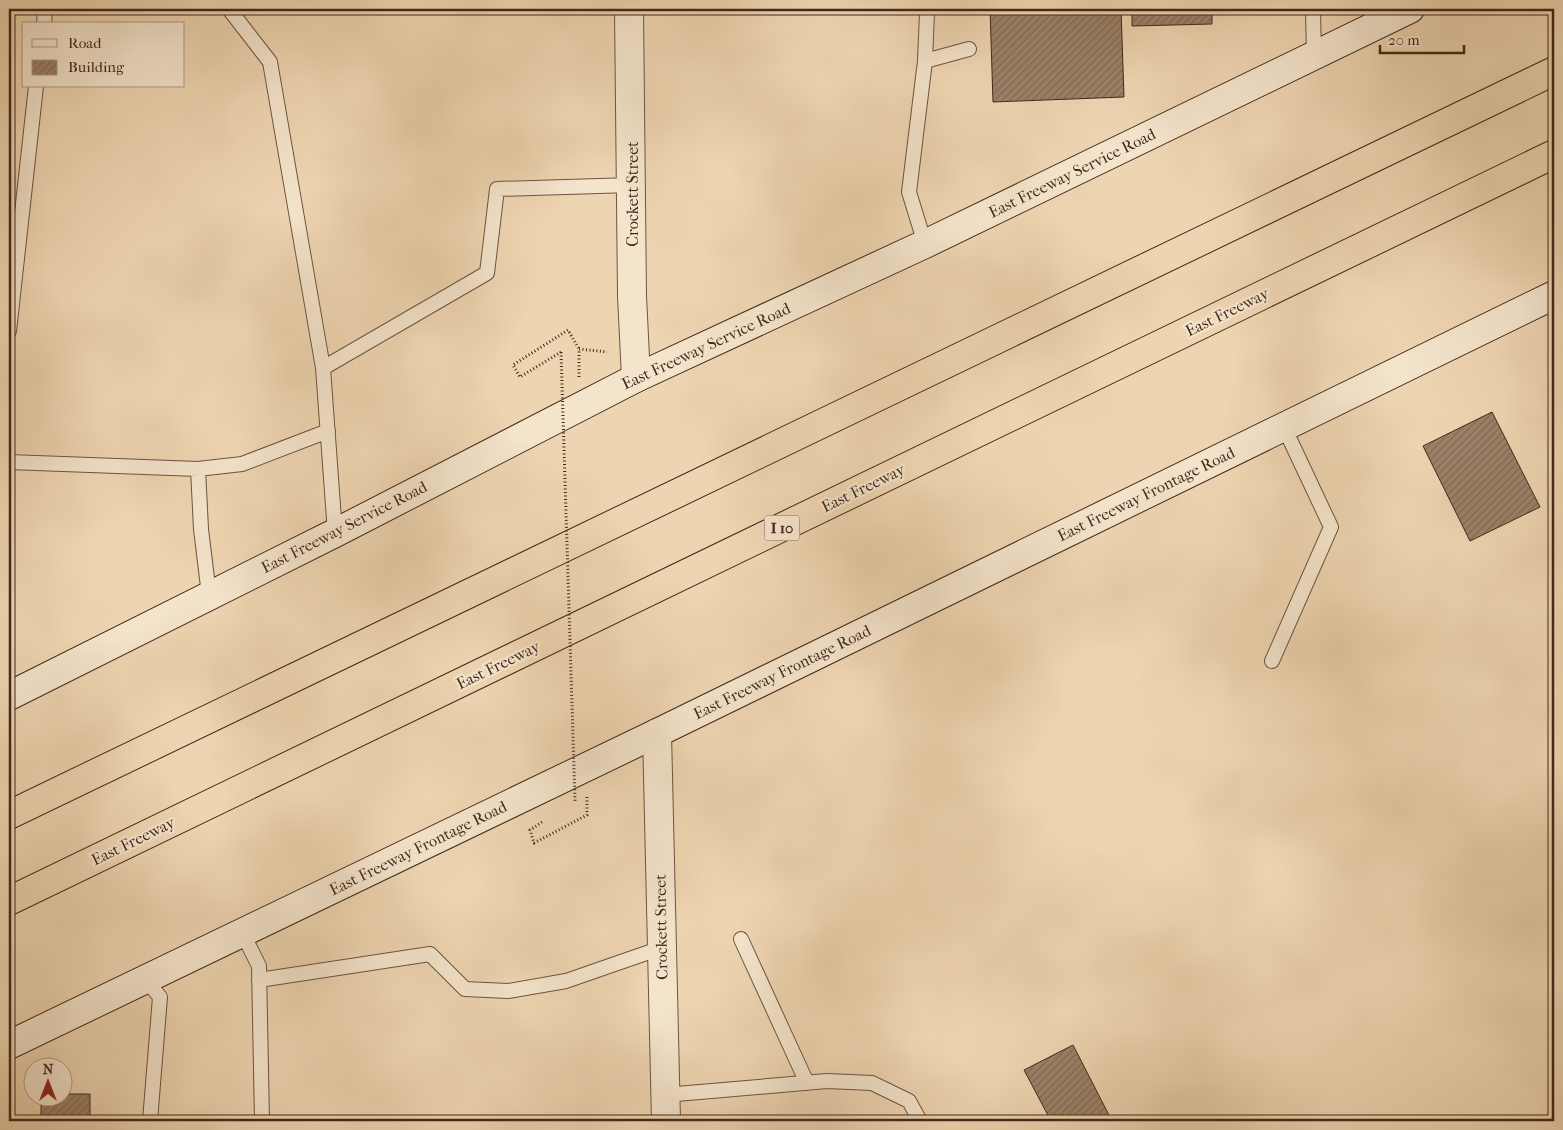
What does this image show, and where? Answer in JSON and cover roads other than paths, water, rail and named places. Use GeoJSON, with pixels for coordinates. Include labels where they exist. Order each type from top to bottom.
{"type":"FeatureCollection","features":[{"type":"Feature","properties":{"kind":"highway"},"geometry":{"type":"LineString","coordinates":[[9,815],[1554,71]]}},
{"type":"Feature","properties":{"kind":"highway","name":"East Freeway"},"geometry":{"type":"LineString","coordinates":[[9,901],[1554,154]]}},
{"type":"Feature","properties":{"kind":"main road","name":"Crockett Street"},"geometry":{"type":"LineString","coordinates":[[629,9],[632,296],[635,366]]}},
{"type":"Feature","properties":{"kind":"main road","name":"East Freeway Service Road"},"geometry":{"type":"LineString","coordinates":[[9,696],[335,533],[578,408],[635,366],[925,244],[1410,9]]}},
{"type":"Feature","properties":{"kind":"main road","name":"East Freeway Frontage Road"},"geometry":{"type":"LineString","coordinates":[[9,1045],[656,734],[1554,295]]}},
{"type":"Feature","properties":{"kind":"main road","name":"Crockett Street"},"geometry":{"type":"LineString","coordinates":[[656,734],[666,1121]]}},
{"type":"Feature","properties":{"kind":"lane"},"geometry":{"type":"LineString","coordinates":[[44,22],[45,9]]}},
{"type":"Feature","properties":{"kind":"lane"},"geometry":{"type":"LineString","coordinates":[[229,9],[270,62],[323,368],[335,533]]}},
{"type":"Feature","properties":{"kind":"lane"},"geometry":{"type":"LineString","coordinates":[[924,9],[927,13],[925,61],[909,192],[925,244]]}},
{"type":"Feature","properties":{"kind":"lane"},"geometry":{"type":"LineString","coordinates":[[1313,9],[1314,56]]}},
{"type":"Feature","properties":{"kind":"lane"},"geometry":{"type":"LineString","coordinates":[[925,61],[969,49]]}},
{"type":"Feature","properties":{"kind":"lane"},"geometry":{"type":"LineString","coordinates":[[9,331],[36,88]]}},
{"type":"Feature","properties":{"kind":"lane"},"geometry":{"type":"LineString","coordinates":[[323,368],[487,273],[497,189],[632,185]]}},
{"type":"Feature","properties":{"kind":"lane"},"geometry":{"type":"LineString","coordinates":[[1272,661],[1331,527],[1284,427]]}},
{"type":"Feature","properties":{"kind":"lane"},"geometry":{"type":"LineString","coordinates":[[9,462],[198,469],[242,464],[328,432]]}},
{"type":"Feature","properties":{"kind":"lane"},"geometry":{"type":"LineString","coordinates":[[198,469],[201,529],[209,595]]}},
{"type":"Feature","properties":{"kind":"lane"},"geometry":{"type":"LineString","coordinates":[[242,932],[259,966],[262,1121]]}},
{"type":"Feature","properties":{"kind":"lane"},"geometry":{"type":"LineString","coordinates":[[741,939],[807,1083]]}},
{"type":"Feature","properties":{"kind":"lane"},"geometry":{"type":"LineString","coordinates":[[259,980],[430,954],[465,989],[508,991],[566,982],[661,948]]}},
{"type":"Feature","properties":{"kind":"lane"},"geometry":{"type":"LineString","coordinates":[[146,980],[160,997],[150,1121]]}},
{"type":"Feature","properties":{"kind":"lane"},"geometry":{"type":"LineString","coordinates":[[665,1095],[826,1081],[872,1084],[909,1102],[920,1121]]}}]}
